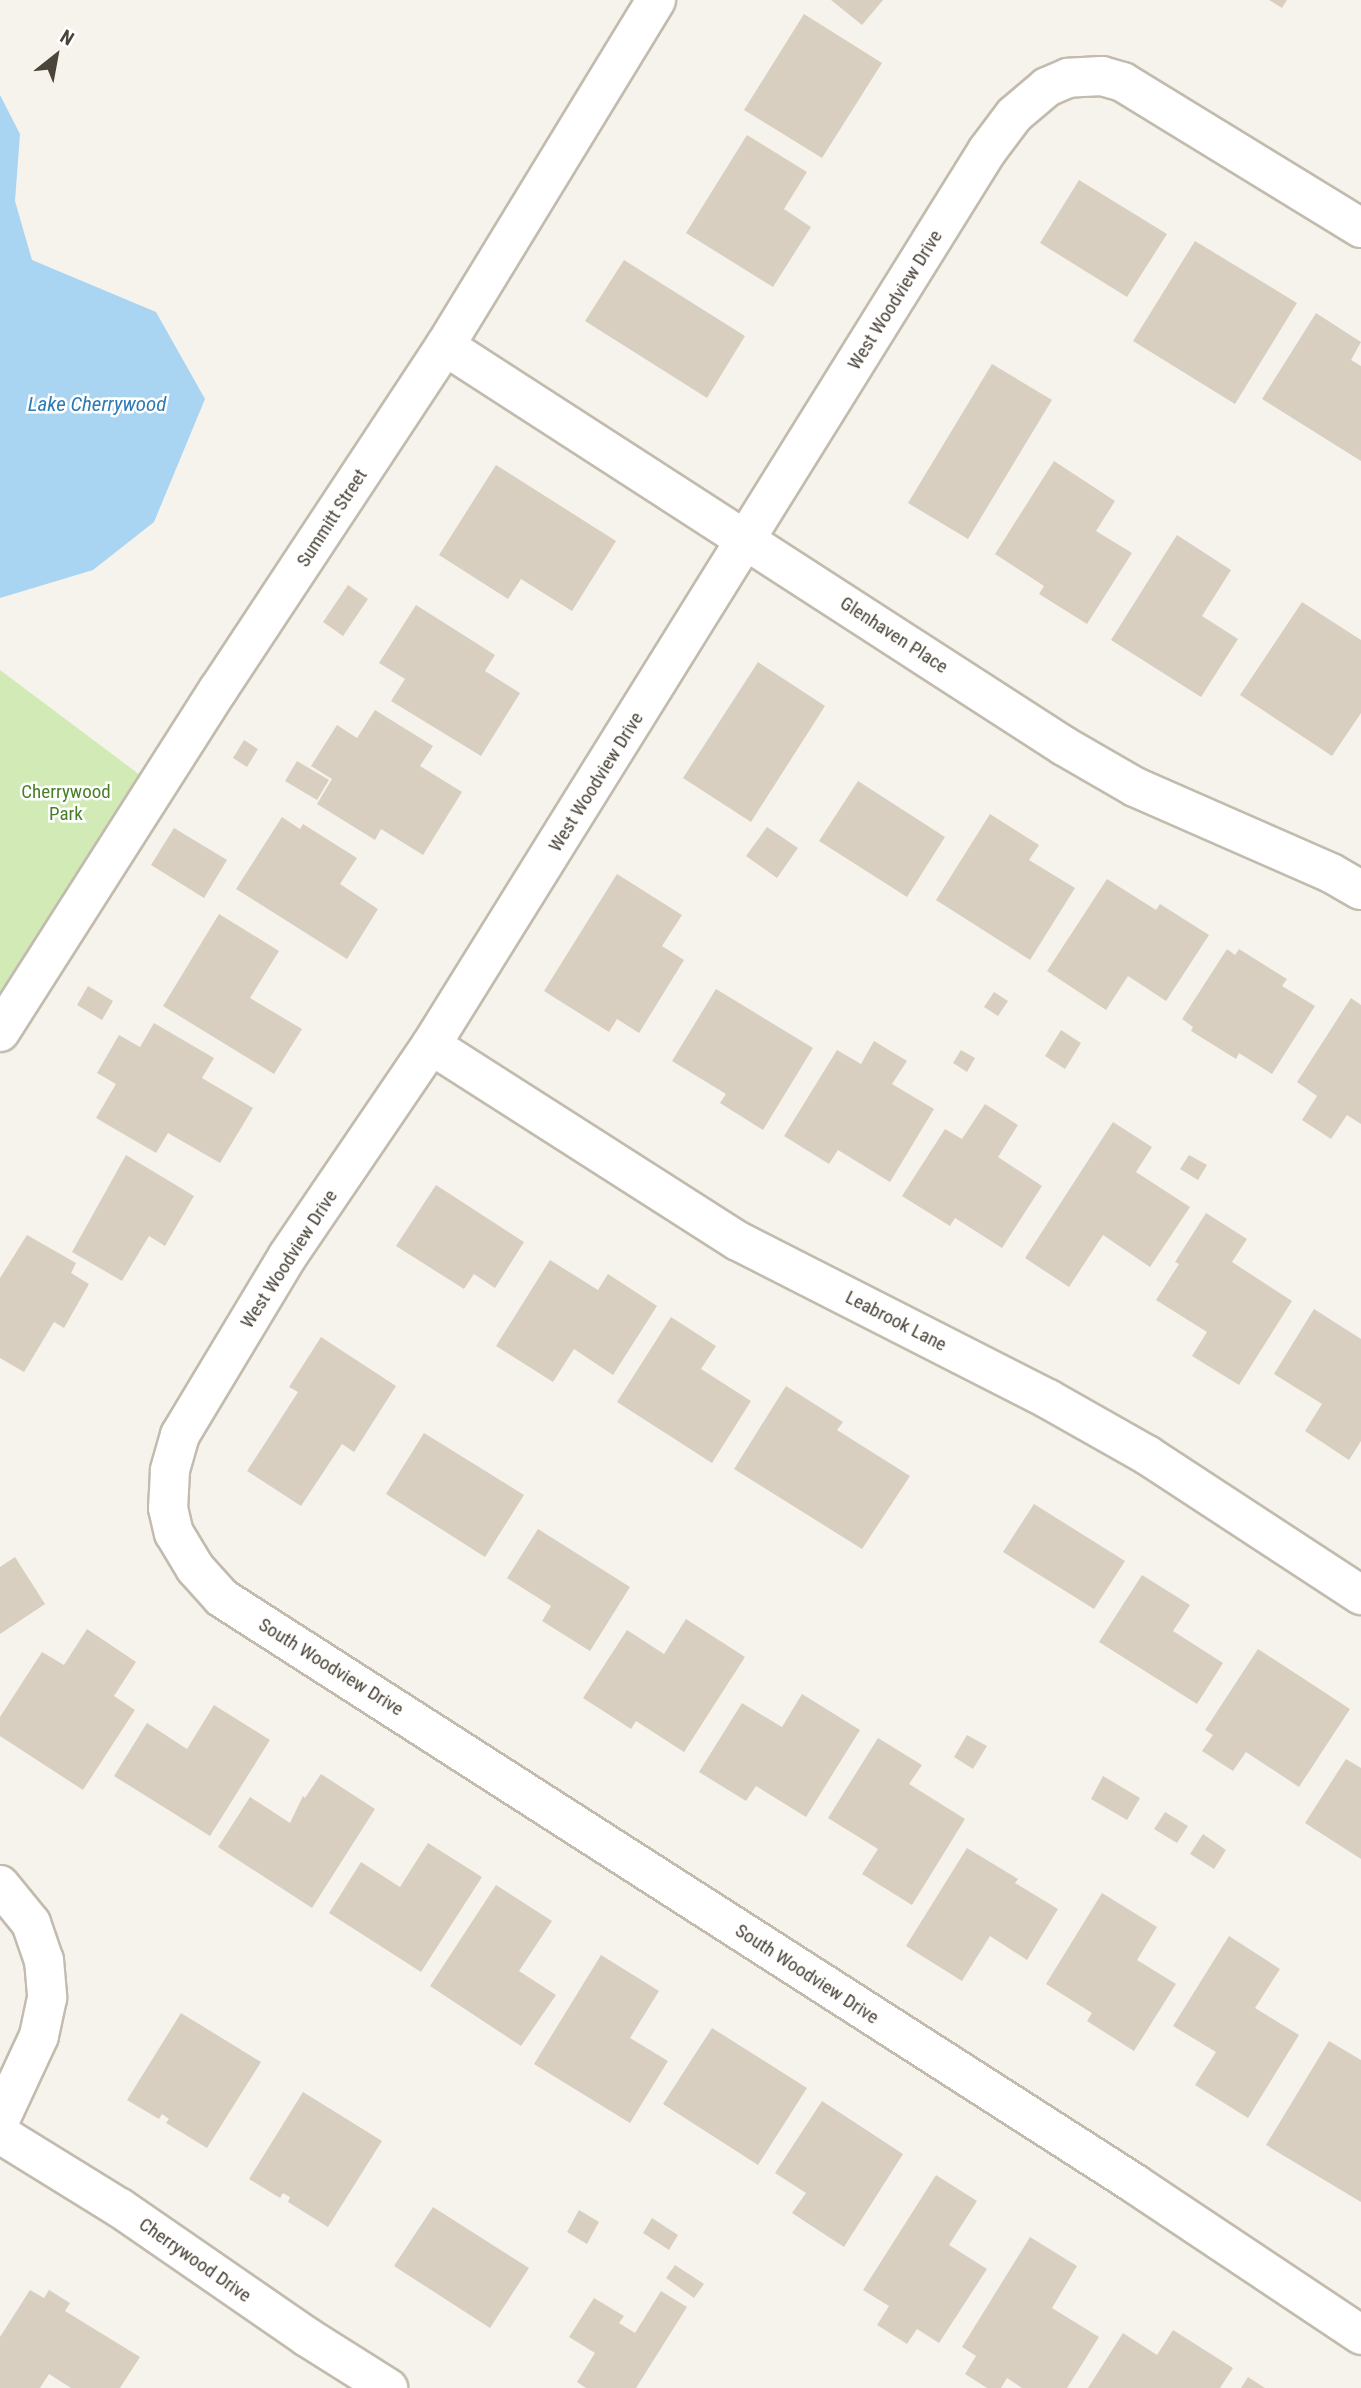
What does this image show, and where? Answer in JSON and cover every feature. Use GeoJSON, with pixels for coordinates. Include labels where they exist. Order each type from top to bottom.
{"type":"FeatureCollection","features":[{"type":"Feature","properties":{"kind":"street","name":"Summitt Street"},"geometry":{"type":"LineString","coordinates":[[0,1032],[218,690],[445,346],[656,0]]}},
{"type":"Feature","properties":{"kind":"street","name":"West Woodview Drive"},"geometry":{"type":"LineString","coordinates":[[251,1616],[222,1598],[195,1568],[174,1533],[168,1508],[170,1471],[180,1435],[287,1257],[432,1045],[987,151],[1014,115],[1047,87],[1068,78],[1101,76],[1123,82],[1361,228]]}},
{"type":"Feature","properties":{"kind":"street","name":"Glenhaven Place"},"geometry":{"type":"LineString","coordinates":[[445,346],[748,538],[1064,746],[1135,788],[1331,873],[1361,890]]}},
{"type":"Feature","properties":{"kind":"street","name":"Leabrook Lane"},"geometry":{"type":"LineString","coordinates":[[432,1045],[738,1241],[1048,1399],[1125,1442],[1361,1595]]}},
{"type":"Feature","properties":{"kind":"street","name":"South Woodview Drive"},"geometry":{"type":"LineString","coordinates":[[251,1616],[1135,2185],[1361,2335]]}},
{"type":"Feature","properties":{"kind":"street"},"geometry":{"type":"LineString","coordinates":[[0,1885],[31,1923],[44,1960],[47,1998],[39,2036],[0,2120]]}},
{"type":"Feature","properties":{"kind":"street","name":"Cherrywood Drive"},"geometry":{"type":"LineString","coordinates":[[0,2134],[120,2208],[307,2337],[388,2388]]}},
{"type":"Feature","properties":{"kind":"green space","name":"Cherrywood Park"},"geometry":{"type":"Polygon","coordinates":[[[0,670],[156,787],[0,1032],[0,670]]]}},
{"type":"Feature","properties":{"kind":"water","name":"Lake Cherrywood"},"geometry":{"type":"Polygon","coordinates":[[[0,95],[20,134],[15,201],[32,260],[156,312],[205,399],[154,522],[93,570],[0,598],[0,95]]]}},
{"type":"Feature","properties":{"kind":"building"},"geometry":{"type":"Polygon","coordinates":[[[831,0],[883,0],[862,25],[831,0]]]}},
{"type":"Feature","properties":{"kind":"building"},"geometry":{"type":"Polygon","coordinates":[[[1269,0],[1287,0],[1282,8],[1269,0]]]}},
{"type":"Feature","properties":{"kind":"building"},"geometry":{"type":"Polygon","coordinates":[[[804,14],[882,63],[822,158],[744,110],[804,14]]]}},
{"type":"Feature","properties":{"kind":"building"},"geometry":{"type":"Polygon","coordinates":[[[747,135],[807,172],[784,209],[811,227],[773,287],[686,233],[747,135]]]}},
{"type":"Feature","properties":{"kind":"building"},"geometry":{"type":"Polygon","coordinates":[[[1079,180],[1167,234],[1127,297],[1040,243],[1079,180]]]}},
{"type":"Feature","properties":{"kind":"building"},"geometry":{"type":"Polygon","coordinates":[[[1195,241],[1297,303],[1235,404],[1133,341],[1195,241]]]}},
{"type":"Feature","properties":{"kind":"building"},"geometry":{"type":"Polygon","coordinates":[[[624,260],[745,336],[707,398],[585,321],[624,260]]]}},
{"type":"Feature","properties":{"kind":"building"},"geometry":{"type":"Polygon","coordinates":[[[1316,313],[1361,342],[1351,360],[1361,366],[1361,461],[1262,399],[1316,313]]]}},
{"type":"Feature","properties":{"kind":"building"},"geometry":{"type":"Polygon","coordinates":[[[992,364],[1052,400],[968,539],[908,503],[992,364]]]}},
{"type":"Feature","properties":{"kind":"building"},"geometry":{"type":"Polygon","coordinates":[[[1054,461],[1115,501],[1096,531],[1132,553],[1087,624],[1039,594],[1044,586],[995,554],[1054,461]]]}},
{"type":"Feature","properties":{"kind":"building"},"geometry":{"type":"Polygon","coordinates":[[[496,465],[616,541],[572,611],[521,579],[508,599],[439,555],[496,465]]]}},
{"type":"Feature","properties":{"kind":"building"},"geometry":{"type":"Polygon","coordinates":[[[1177,535],[1231,570],[1202,616],[1238,639],[1201,697],[1111,640],[1177,535]]]}},
{"type":"Feature","properties":{"kind":"building"},"geometry":{"type":"Polygon","coordinates":[[[348,585],[368,599],[343,636],[323,622],[348,585]]]}},
{"type":"Feature","properties":{"kind":"building"},"geometry":{"type":"Polygon","coordinates":[[[1302,602],[1361,640],[1361,713],[1332,756],[1240,695],[1302,602]]]}},
{"type":"Feature","properties":{"kind":"building"},"geometry":{"type":"Polygon","coordinates":[[[416,605],[495,655],[485,671],[520,693],[481,756],[391,701],[405,679],[379,663],[416,605]]]}},
{"type":"Feature","properties":{"kind":"building"},"geometry":{"type":"Polygon","coordinates":[[[758,662],[825,706],[751,822],[683,778],[758,662]]]}},
{"type":"Feature","properties":{"kind":"building"},"geometry":{"type":"Polygon","coordinates":[[[375,710],[433,746],[420,766],[462,792],[423,855],[381,829],[375,840],[317,804],[332,779],[311,766],[337,725],[357,738],[375,710]]]}},
{"type":"Feature","properties":{"kind":"building"},"geometry":{"type":"Polygon","coordinates":[[[244,740],[258,749],[247,767],[233,758],[244,740]]]}},
{"type":"Feature","properties":{"kind":"building"},"geometry":{"type":"Polygon","coordinates":[[[297,761],[329,780],[317,800],[285,781],[297,761]]]}},
{"type":"Feature","properties":{"kind":"building"},"geometry":{"type":"Polygon","coordinates":[[[858,781],[945,837],[907,897],[819,841],[858,781]]]}},
{"type":"Feature","properties":{"kind":"building"},"geometry":{"type":"Polygon","coordinates":[[[990,814],[1039,845],[1029,860],[1075,888],[1030,960],[936,900],[990,814]]]}},
{"type":"Feature","properties":{"kind":"building"},"geometry":{"type":"Polygon","coordinates":[[[282,817],[300,829],[303,824],[357,858],[340,884],[378,909],[347,959],[236,889],[282,817]]]}},
{"type":"Feature","properties":{"kind":"building"},"geometry":{"type":"Polygon","coordinates":[[[767,827],[798,848],[777,878],[746,856],[767,827]]]}},
{"type":"Feature","properties":{"kind":"building"},"geometry":{"type":"Polygon","coordinates":[[[174,828],[227,860],[204,898],[151,865],[174,828]]]}},
{"type":"Feature","properties":{"kind":"building"},"geometry":{"type":"Polygon","coordinates":[[[617,874],[682,915],[662,946],[684,960],[639,1033],[617,1019],[609,1032],[544,991],[617,874]]]}},
{"type":"Feature","properties":{"kind":"building"},"geometry":{"type":"Polygon","coordinates":[[[1107,879],[1156,910],[1160,904],[1209,935],[1166,1001],[1128,976],[1106,1010],[1047,971],[1107,879]]]}},
{"type":"Feature","properties":{"kind":"building"},"geometry":{"type":"Polygon","coordinates":[[[219,914],[279,951],[250,998],[302,1029],[274,1074],[163,1006],[219,914]]]}},
{"type":"Feature","properties":{"kind":"building"},"geometry":{"type":"Polygon","coordinates":[[[1227,949],[1235,955],[1239,949],[1287,979],[1282,986],[1315,1006],[1272,1074],[1239,1053],[1236,1059],[1191,1031],[1193,1027],[1182,1019],[1227,949]]]}},
{"type":"Feature","properties":{"kind":"building"},"geometry":{"type":"Polygon","coordinates":[[[88,986],[113,1001],[102,1020],[77,1005],[88,986]]]}},
{"type":"Feature","properties":{"kind":"building"},"geometry":{"type":"Polygon","coordinates":[[[716,989],[813,1048],[763,1130],[720,1103],[726,1094],[672,1061],[716,989]]]}},
{"type":"Feature","properties":{"kind":"building"},"geometry":{"type":"Polygon","coordinates":[[[994,992],[1008,1001],[998,1016],[984,1007],[994,992]]]}},
{"type":"Feature","properties":{"kind":"building"},"geometry":{"type":"Polygon","coordinates":[[[1351,998],[1361,1005],[1361,1124],[1347,1115],[1331,1139],[1302,1120],[1317,1096],[1297,1082],[1351,998]]]}},
{"type":"Feature","properties":{"kind":"building"},"geometry":{"type":"Polygon","coordinates":[[[154,1023],[214,1058],[202,1078],[253,1108],[220,1163],[168,1133],[156,1153],[96,1118],[116,1084],[97,1073],[119,1035],[140,1047],[154,1023]]]}},
{"type":"Feature","properties":{"kind":"building"},"geometry":{"type":"Polygon","coordinates":[[[1061,1030],[1081,1043],[1065,1069],[1045,1056],[1061,1030]]]}},
{"type":"Feature","properties":{"kind":"building"},"geometry":{"type":"Polygon","coordinates":[[[874,1041],[907,1061],[892,1084],[934,1109],[890,1182],[838,1150],[829,1164],[784,1136],[837,1050],[861,1064],[874,1041]]]}},
{"type":"Feature","properties":{"kind":"building"},"geometry":{"type":"Polygon","coordinates":[[[961,1050],[975,1058],[967,1072],[953,1063],[961,1050]]]}},
{"type":"Feature","properties":{"kind":"building"},"geometry":{"type":"Polygon","coordinates":[[[985,1104],[1018,1125],[998,1157],[1042,1186],[1002,1248],[955,1218],[950,1226],[902,1196],[945,1129],[962,1139],[985,1104]]]}},
{"type":"Feature","properties":{"kind":"building"},"geometry":{"type":"Polygon","coordinates":[[[1113,1122],[1152,1147],[1136,1172],[1190,1207],[1150,1267],[1103,1235],[1069,1287],[1025,1258],[1113,1122]]]}},
{"type":"Feature","properties":{"kind":"building"},"geometry":{"type":"Polygon","coordinates":[[[126,1155],[194,1196],[165,1246],[149,1236],[122,1281],[72,1252],[126,1155]]]}},
{"type":"Feature","properties":{"kind":"building"},"geometry":{"type":"Polygon","coordinates":[[[1189,1155],[1207,1165],[1198,1180],[1180,1169],[1189,1155]]]}},
{"type":"Feature","properties":{"kind":"building"},"geometry":{"type":"Polygon","coordinates":[[[436,1185],[524,1242],[495,1288],[474,1274],[464,1289],[396,1246],[436,1185]]]}},
{"type":"Feature","properties":{"kind":"building"},"geometry":{"type":"Polygon","coordinates":[[[1206,1213],[1247,1239],[1232,1262],[1292,1301],[1239,1385],[1192,1356],[1207,1332],[1156,1300],[1179,1264],[1175,1262],[1206,1213]]]}},
{"type":"Feature","properties":{"kind":"building"},"geometry":{"type":"Polygon","coordinates":[[[27,1235],[76,1263],[71,1273],[89,1284],[64,1328],[54,1322],[24,1372],[0,1358],[0,1278],[27,1235]]]}},
{"type":"Feature","properties":{"kind":"building"},"geometry":{"type":"Polygon","coordinates":[[[550,1260],[598,1290],[608,1274],[657,1306],[613,1375],[574,1349],[553,1382],[496,1346],[550,1260]]]}},
{"type":"Feature","properties":{"kind":"building"},"geometry":{"type":"Polygon","coordinates":[[[1314,1309],[1361,1339],[1361,1441],[1349,1460],[1305,1431],[1322,1404],[1274,1374],[1314,1309]]]}},
{"type":"Feature","properties":{"kind":"building"},"geometry":{"type":"Polygon","coordinates":[[[671,1317],[716,1346],[701,1369],[751,1401],[712,1463],[617,1402],[671,1317]]]}},
{"type":"Feature","properties":{"kind":"building"},"geometry":{"type":"Polygon","coordinates":[[[321,1337],[396,1386],[354,1452],[342,1444],[301,1506],[247,1471],[298,1392],[289,1387],[321,1337]]]}},
{"type":"Feature","properties":{"kind":"building"},"geometry":{"type":"Polygon","coordinates":[[[786,1386],[843,1422],[837,1430],[910,1476],[862,1549],[734,1469],[786,1386]]]}},
{"type":"Feature","properties":{"kind":"building"},"geometry":{"type":"Polygon","coordinates":[[[424,1433],[524,1495],[485,1557],[386,1494],[424,1433]]]}},
{"type":"Feature","properties":{"kind":"building"},"geometry":{"type":"Polygon","coordinates":[[[1034,1504],[1125,1561],[1094,1609],[1003,1552],[1034,1504]]]}},
{"type":"Feature","properties":{"kind":"building"},"geometry":{"type":"Polygon","coordinates":[[[538,1529],[630,1587],[590,1651],[542,1621],[551,1606],[507,1578],[538,1529]]]}},
{"type":"Feature","properties":{"kind":"building"},"geometry":{"type":"Polygon","coordinates":[[[15,1557],[45,1604],[0,1634],[0,1567],[15,1557]]]}},
{"type":"Feature","properties":{"kind":"building"},"geometry":{"type":"Polygon","coordinates":[[[1142,1575],[1190,1605],[1173,1631],[1223,1663],[1197,1704],[1099,1642],[1142,1575]]]}},
{"type":"Feature","properties":{"kind":"building"},"geometry":{"type":"Polygon","coordinates":[[[686,1619],[745,1657],[684,1752],[636,1721],[631,1729],[583,1698],[627,1630],[664,1654],[686,1619]]]}},
{"type":"Feature","properties":{"kind":"building"},"geometry":{"type":"Polygon","coordinates":[[[87,1629],[136,1662],[114,1696],[135,1710],[83,1790],[0,1736],[0,1717],[42,1652],[64,1665],[87,1629]]]}},
{"type":"Feature","properties":{"kind":"building"},"geometry":{"type":"Polygon","coordinates":[[[1258,1649],[1350,1709],[1299,1787],[1246,1752],[1233,1771],[1202,1751],[1213,1735],[1205,1730],[1258,1649]]]}},
{"type":"Feature","properties":{"kind":"building"},"geometry":{"type":"Polygon","coordinates":[[[802,1694],[860,1730],[806,1817],[756,1786],[746,1801],[699,1772],[742,1703],[782,1727],[802,1694]]]}},
{"type":"Feature","properties":{"kind":"building"},"geometry":{"type":"Polygon","coordinates":[[[214,1705],[270,1740],[210,1836],[114,1776],[147,1723],[187,1749],[214,1705]]]}},
{"type":"Feature","properties":{"kind":"building"},"geometry":{"type":"Polygon","coordinates":[[[967,1735],[987,1746],[973,1769],[954,1757],[967,1735]]]}},
{"type":"Feature","properties":{"kind":"building"},"geometry":{"type":"Polygon","coordinates":[[[878,1738],[922,1765],[909,1784],[965,1819],[912,1905],[862,1874],[878,1849],[828,1818],[878,1738]]]}},
{"type":"Feature","properties":{"kind":"building"},"geometry":{"type":"Polygon","coordinates":[[[1346,1759],[1361,1768],[1361,1859],[1305,1823],[1346,1759]]]}},
{"type":"Feature","properties":{"kind":"building"},"geometry":{"type":"Polygon","coordinates":[[[321,1774],[375,1809],[312,1908],[218,1847],[250,1797],[290,1823],[303,1796],[305,1798],[321,1774]]]}},
{"type":"Feature","properties":{"kind":"building"},"geometry":{"type":"Polygon","coordinates":[[[1103,1776],[1140,1798],[1127,1820],[1091,1799],[1103,1776]]]}},
{"type":"Feature","properties":{"kind":"building"},"geometry":{"type":"Polygon","coordinates":[[[1165,1812],[1188,1826],[1177,1843],[1154,1829],[1165,1812]]]}},
{"type":"Feature","properties":{"kind":"building"},"geometry":{"type":"Polygon","coordinates":[[[1203,1834],[1226,1850],[1214,1869],[1190,1854],[1203,1834]]]}},
{"type":"Feature","properties":{"kind":"building"},"geometry":{"type":"Polygon","coordinates":[[[428,1843],[482,1877],[421,1972],[329,1913],[361,1862],[400,1887],[428,1843]]]}},
{"type":"Feature","properties":{"kind":"building"},"geometry":{"type":"Polygon","coordinates":[[[967,1848],[1018,1879],[1015,1883],[1058,1909],[1027,1960],[990,1936],[962,1981],[906,1946],[967,1848]]]}},
{"type":"Feature","properties":{"kind":"building"},"geometry":{"type":"Polygon","coordinates":[[[496,1885],[552,1921],[519,1971],[556,1995],[521,2046],[430,1986],[496,1885]]]}},
{"type":"Feature","properties":{"kind":"building"},"geometry":{"type":"Polygon","coordinates":[[[1102,1893],[1157,1927],[1137,1960],[1176,1984],[1134,2051],[1087,2021],[1092,2013],[1046,1984],[1102,1893]]]}},
{"type":"Feature","properties":{"kind":"building"},"geometry":{"type":"Polygon","coordinates":[[[1229,1936],[1280,1969],[1255,2008],[1299,2035],[1248,2118],[1195,2085],[1216,2052],[1173,2026],[1229,1936]]]}},
{"type":"Feature","properties":{"kind":"building"},"geometry":{"type":"Polygon","coordinates":[[[601,1955],[659,1991],[630,2038],[668,2061],[630,2123],[534,2064],[601,1955]]]}},
{"type":"Feature","properties":{"kind":"building"},"geometry":{"type":"Polygon","coordinates":[[[181,2013],[261,2062],[207,2148],[166,2123],[169,2119],[162,2114],[159,2119],[127,2100],[181,2013]]]}},
{"type":"Feature","properties":{"kind":"building"},"geometry":{"type":"Polygon","coordinates":[[[712,2028],[807,2088],[758,2165],[663,2104],[712,2028]]]}},
{"type":"Feature","properties":{"kind":"building"},"geometry":{"type":"Polygon","coordinates":[[[1329,2041],[1361,2060],[1361,2202],[1266,2145],[1329,2041]]]}},
{"type":"Feature","properties":{"kind":"building"},"geometry":{"type":"Polygon","coordinates":[[[303,2092],[382,2141],[328,2227],[288,2202],[290,2197],[283,2193],[280,2198],[249,2179],[303,2092]]]}},
{"type":"Feature","properties":{"kind":"building"},"geometry":{"type":"Polygon","coordinates":[[[822,2101],[903,2154],[844,2247],[792,2213],[806,2193],[775,2173],[822,2101]]]}},
{"type":"Feature","properties":{"kind":"building"},"geometry":{"type":"Polygon","coordinates":[[[936,2175],[977,2201],[949,2245],[987,2269],[939,2343],[917,2329],[907,2344],[877,2325],[889,2306],[863,2290],[936,2175]]]}},
{"type":"Feature","properties":{"kind":"building"},"geometry":{"type":"Polygon","coordinates":[[[433,2207],[529,2268],[490,2328],[394,2266],[433,2207]]]}},
{"type":"Feature","properties":{"kind":"building"},"geometry":{"type":"Polygon","coordinates":[[[579,2210],[599,2222],[587,2244],[567,2232],[579,2210]]]}},
{"type":"Feature","properties":{"kind":"building"},"geometry":{"type":"Polygon","coordinates":[[[652,2218],[678,2235],[669,2250],[643,2233],[652,2218]]]}},
{"type":"Feature","properties":{"kind":"building"},"geometry":{"type":"Polygon","coordinates":[[[1030,2237],[1077,2266],[1052,2308],[1099,2337],[1067,2388],[1022,2388],[1007,2378],[1001,2388],[987,2388],[965,2374],[976,2356],[962,2347],[1030,2237]]]}},
{"type":"Feature","properties":{"kind":"building"},"geometry":{"type":"Polygon","coordinates":[[[675,2265],[704,2284],[694,2298],[666,2278],[675,2265]]]}},
{"type":"Feature","properties":{"kind":"building"},"geometry":{"type":"Polygon","coordinates":[[[30,2290],[44,2298],[49,2290],[70,2303],[65,2311],[140,2357],[120,2388],[71,2388],[49,2374],[40,2388],[0,2388],[0,2337],[30,2290]]]}},
{"type":"Feature","properties":{"kind":"building"},"geometry":{"type":"Polygon","coordinates":[[[661,2291],[687,2307],[636,2388],[586,2388],[577,2382],[595,2353],[569,2337],[594,2298],[624,2316],[619,2323],[635,2333],[661,2291]]]}},
{"type":"Feature","properties":{"kind":"building"},"geometry":{"type":"Polygon","coordinates":[[[1173,2330],[1233,2368],[1220,2388],[1088,2388],[1123,2333],[1157,2355],[1173,2330]]]}},
{"type":"Feature","properties":{"kind":"building"},"geometry":{"type":"Polygon","coordinates":[[[1248,2377],[1265,2388],[1241,2388],[1248,2377]]]}}]}
